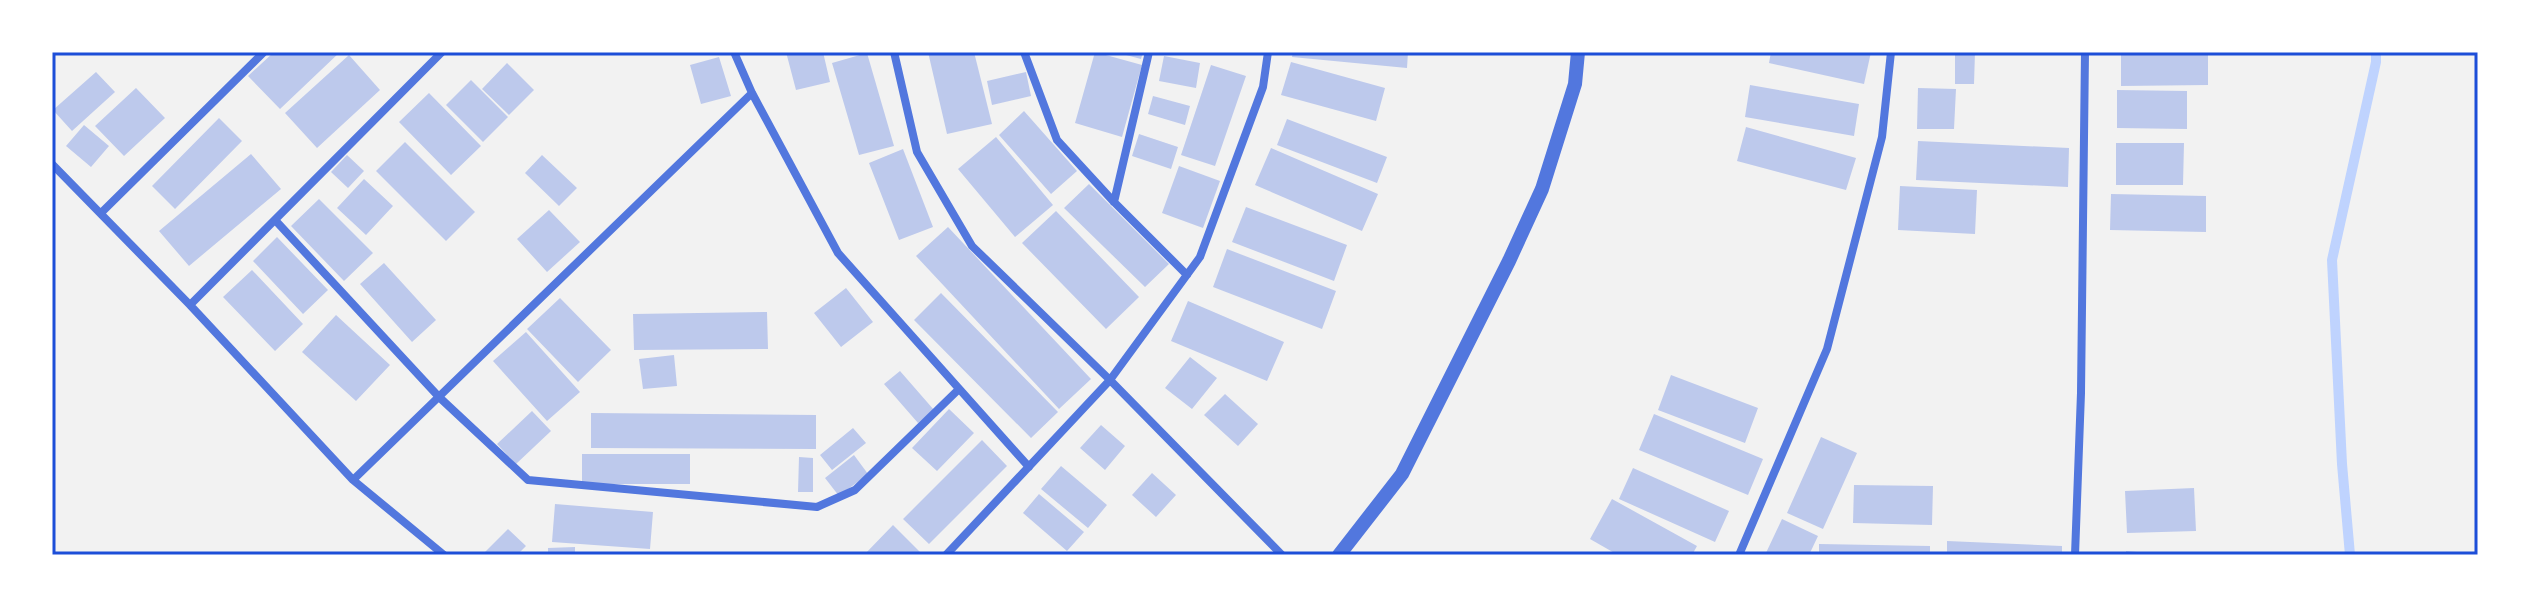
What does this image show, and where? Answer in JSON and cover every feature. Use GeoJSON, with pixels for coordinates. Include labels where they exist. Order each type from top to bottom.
{"type":"FeatureCollection","features":[{"type":"Feature","properties":{"kind":"street"},"geometry":{"type":"LineString","coordinates":[[101,213],[264,52]]}},
{"type":"Feature","properties":{"kind":"street"},"geometry":{"type":"LineString","coordinates":[[190,305],[442,52]]}},
{"type":"Feature","properties":{"kind":"street"},"geometry":{"type":"LineString","coordinates":[[734,52],[752,93],[838,253],[1029,467]]}},
{"type":"Feature","properties":{"kind":"street"},"geometry":{"type":"LineString","coordinates":[[894,52],[917,152],[972,246],[1110,380],[1282,555]]}},
{"type":"Feature","properties":{"kind":"street"},"geometry":{"type":"LineString","coordinates":[[1024,52],[1057,140],[1187,275]]}},
{"type":"Feature","properties":{"kind":"street"},"geometry":{"type":"LineString","coordinates":[[1114,202],[1149,52]]}},
{"type":"Feature","properties":{"kind":"street"},"geometry":{"type":"LineString","coordinates":[[946,555],[1110,380],[1200,257],[1263,87],[1268,52]]}},
{"type":"Feature","properties":{"kind":"street"},"geometry":{"type":"LineString","coordinates":[[1339,555],[1402,474],[1509,261],[1542,189],[1575,84],[1578,52]]}},
{"type":"Feature","properties":{"kind":"street"},"geometry":{"type":"LineString","coordinates":[[1739,555],[1827,349],[1882,137],[1891,52]]}},
{"type":"Feature","properties":{"kind":"street"},"geometry":{"type":"LineString","coordinates":[[2075,555],[2081,393],[2085,52]]}},
{"type":"Feature","properties":{"kind":"street"},"geometry":{"type":"LineString","coordinates":[[353,480],[752,93]]}},
{"type":"Feature","properties":{"kind":"street"},"geometry":{"type":"LineString","coordinates":[[52,164],[190,305],[353,480],[444,555]]}},
{"type":"Feature","properties":{"kind":"street"},"geometry":{"type":"LineString","coordinates":[[275,220],[439,397],[528,480],[817,507],[855,490],[959,389]]}},
{"type":"Feature","properties":{"kind":"building"},"geometry":{"type":"Polygon","coordinates":[[[274,52],[340,52],[280,109],[248,76],[274,52]]]}},
{"type":"Feature","properties":{"kind":"building"},"geometry":{"type":"Polygon","coordinates":[[[786,52],[823,52],[830,82],[796,90],[786,52]]]}},
{"type":"Feature","properties":{"kind":"building"},"geometry":{"type":"Polygon","coordinates":[[[928,52],[974,52],[992,124],[947,134],[928,52]]]}},
{"type":"Feature","properties":{"kind":"building"},"geometry":{"type":"Polygon","coordinates":[[[1095,52],[1142,65],[1122,137],[1075,123],[1095,52]]]}},
{"type":"Feature","properties":{"kind":"building"},"geometry":{"type":"Polygon","coordinates":[[[1115,52],[1143,52],[1141,59],[1115,52]]]}},
{"type":"Feature","properties":{"kind":"building"},"geometry":{"type":"Polygon","coordinates":[[[1293,52],[1408,52],[1407,68],[1292,57],[1293,52]]]}},
{"type":"Feature","properties":{"kind":"building"},"geometry":{"type":"Polygon","coordinates":[[[1771,52],[1871,52],[1864,84],[1769,63],[1771,52]]]}},
{"type":"Feature","properties":{"kind":"building"},"geometry":{"type":"Polygon","coordinates":[[[1955,52],[1975,52],[1974,84],[1955,84],[1955,52]]]}},
{"type":"Feature","properties":{"kind":"building"},"geometry":{"type":"Polygon","coordinates":[[[2121,52],[2208,52],[2208,85],[2121,86],[2121,52]]]}},
{"type":"Feature","properties":{"kind":"building"},"geometry":{"type":"Polygon","coordinates":[[[867,53],[894,146],[859,155],[832,63],[867,53]]]}},
{"type":"Feature","properties":{"kind":"building"},"geometry":{"type":"Polygon","coordinates":[[[349,55],[380,90],[317,148],[285,113],[349,55]]]}},
{"type":"Feature","properties":{"kind":"building"},"geometry":{"type":"Polygon","coordinates":[[[1164,56],[1200,63],[1196,88],[1159,81],[1164,56]]]}},
{"type":"Feature","properties":{"kind":"building"},"geometry":{"type":"Polygon","coordinates":[[[719,57],[731,96],[701,104],[690,65],[719,57]]]}},
{"type":"Feature","properties":{"kind":"building"},"geometry":{"type":"Polygon","coordinates":[[[1291,62],[1385,88],[1376,121],[1281,95],[1291,62]]]}},
{"type":"Feature","properties":{"kind":"building"},"geometry":{"type":"Polygon","coordinates":[[[507,63],[534,90],[509,115],[482,89],[507,63]]]}},
{"type":"Feature","properties":{"kind":"building"},"geometry":{"type":"Polygon","coordinates":[[[1211,65],[1246,76],[1215,166],[1181,155],[1211,65]]]}},
{"type":"Feature","properties":{"kind":"building"},"geometry":{"type":"Polygon","coordinates":[[[96,72],[115,92],[72,131],[53,110],[96,72]]]}},
{"type":"Feature","properties":{"kind":"building"},"geometry":{"type":"Polygon","coordinates":[[[1026,72],[1031,96],[992,105],[987,81],[1026,72]]]}},
{"type":"Feature","properties":{"kind":"building"},"geometry":{"type":"Polygon","coordinates":[[[471,80],[508,117],[483,142],[446,105],[471,80]]]}},
{"type":"Feature","properties":{"kind":"building"},"geometry":{"type":"Polygon","coordinates":[[[1750,85],[1859,104],[1854,136],[1745,117],[1750,85]]]}},
{"type":"Feature","properties":{"kind":"building"},"geometry":{"type":"Polygon","coordinates":[[[136,88],[165,118],[124,156],[95,126],[136,88]]]}},
{"type":"Feature","properties":{"kind":"building"},"geometry":{"type":"Polygon","coordinates":[[[1918,88],[1956,89],[1954,129],[1917,129],[1918,88]]]}},
{"type":"Feature","properties":{"kind":"building"},"geometry":{"type":"Polygon","coordinates":[[[2117,90],[2187,91],[2187,129],[2117,128],[2117,90]]]}},
{"type":"Feature","properties":{"kind":"building"},"geometry":{"type":"Polygon","coordinates":[[[429,93],[481,146],[451,175],[399,122],[429,93]]]}},
{"type":"Feature","properties":{"kind":"building"},"geometry":{"type":"Polygon","coordinates":[[[1153,96],[1190,106],[1185,125],[1148,114],[1153,96]]]}},
{"type":"Feature","properties":{"kind":"building"},"geometry":{"type":"Polygon","coordinates":[[[1024,111],[1077,171],[1051,194],[999,135],[1024,111]]]}},
{"type":"Feature","properties":{"kind":"building"},"geometry":{"type":"Polygon","coordinates":[[[219,118],[242,141],[175,209],[152,186],[219,118]]]}},
{"type":"Feature","properties":{"kind":"building"},"geometry":{"type":"Polygon","coordinates":[[[1287,119],[1387,157],[1377,183],[1277,145],[1287,119]]]}},
{"type":"Feature","properties":{"kind":"building"},"geometry":{"type":"Polygon","coordinates":[[[84,125],[109,146],[91,167],[66,146],[84,125]]]}},
{"type":"Feature","properties":{"kind":"building"},"geometry":{"type":"Polygon","coordinates":[[[1746,127],[1856,158],[1846,190],[1737,161],[1746,127]]]}},
{"type":"Feature","properties":{"kind":"building"},"geometry":{"type":"Polygon","coordinates":[[[1139,134],[1178,147],[1171,169],[1132,156],[1139,134]]]}},
{"type":"Feature","properties":{"kind":"building"},"geometry":{"type":"Polygon","coordinates":[[[996,137],[1053,205],[1015,237],[958,169],[996,137]]]}},
{"type":"Feature","properties":{"kind":"building"},"geometry":{"type":"Polygon","coordinates":[[[1918,141],[2069,148],[2068,187],[1916,180],[1918,141]]]}},
{"type":"Feature","properties":{"kind":"building"},"geometry":{"type":"Polygon","coordinates":[[[405,142],[475,212],[446,241],[376,171],[405,142]]]}},
{"type":"Feature","properties":{"kind":"building"},"geometry":{"type":"Polygon","coordinates":[[[2116,143],[2184,143],[2183,185],[2116,185],[2116,143]]]}},
{"type":"Feature","properties":{"kind":"building"},"geometry":{"type":"Polygon","coordinates":[[[1271,148],[1378,194],[1362,231],[1255,185],[1271,148]]]}},
{"type":"Feature","properties":{"kind":"building"},"geometry":{"type":"Polygon","coordinates":[[[903,149],[933,227],[899,240],[869,163],[903,149]]]}},
{"type":"Feature","properties":{"kind":"building"},"geometry":{"type":"Polygon","coordinates":[[[251,154],[281,189],[189,266],[159,231],[251,154]]]}},
{"type":"Feature","properties":{"kind":"building"},"geometry":{"type":"Polygon","coordinates":[[[347,155],[364,171],[348,188],[331,172],[347,155]]]}},
{"type":"Feature","properties":{"kind":"building"},"geometry":{"type":"Polygon","coordinates":[[[542,155],[577,188],[559,206],[525,173],[542,155]]]}},
{"type":"Feature","properties":{"kind":"building"},"geometry":{"type":"Polygon","coordinates":[[[1179,166],[1220,181],[1203,228],[1162,213],[1179,166]]]}},
{"type":"Feature","properties":{"kind":"building"},"geometry":{"type":"Polygon","coordinates":[[[364,179],[393,206],[366,235],[337,208],[364,179]]]}},
{"type":"Feature","properties":{"kind":"building"},"geometry":{"type":"Polygon","coordinates":[[[1089,184],[1169,264],[1145,287],[1064,208],[1089,184]]]}},
{"type":"Feature","properties":{"kind":"building"},"geometry":{"type":"Polygon","coordinates":[[[1900,186],[1977,190],[1975,234],[1898,230],[1900,186]]]}},
{"type":"Feature","properties":{"kind":"building"},"geometry":{"type":"Polygon","coordinates":[[[2111,194],[2206,196],[2206,232],[2110,230],[2111,194]]]}},
{"type":"Feature","properties":{"kind":"building"},"geometry":{"type":"Polygon","coordinates":[[[319,199],[373,253],[344,281],[291,226],[319,199]]]}},
{"type":"Feature","properties":{"kind":"building"},"geometry":{"type":"Polygon","coordinates":[[[1246,207],[1347,245],[1334,281],[1232,242],[1246,207]]]}},
{"type":"Feature","properties":{"kind":"building"},"geometry":{"type":"Polygon","coordinates":[[[549,210],[580,242],[547,272],[517,239],[549,210]]]}},
{"type":"Feature","properties":{"kind":"building"},"geometry":{"type":"Polygon","coordinates":[[[1056,211],[1139,297],[1106,329],[1022,243],[1056,211]]]}},
{"type":"Feature","properties":{"kind":"building"},"geometry":{"type":"Polygon","coordinates":[[[948,227],[1091,379],[1059,409],[916,256],[948,227]]]}},
{"type":"Feature","properties":{"kind":"building"},"geometry":{"type":"Polygon","coordinates":[[[277,237],[328,290],[303,314],[253,261],[277,237]]]}},
{"type":"Feature","properties":{"kind":"building"},"geometry":{"type":"Polygon","coordinates":[[[1227,249],[1336,291],[1322,329],[1213,287],[1227,249]]]}},
{"type":"Feature","properties":{"kind":"building"},"geometry":{"type":"Polygon","coordinates":[[[384,263],[436,320],[412,342],[360,284],[384,263]]]}},
{"type":"Feature","properties":{"kind":"building"},"geometry":{"type":"Polygon","coordinates":[[[252,270],[303,324],[275,351],[223,297],[252,270]]]}},
{"type":"Feature","properties":{"kind":"building"},"geometry":{"type":"Polygon","coordinates":[[[846,288],[873,322],[841,347],[814,313],[846,288]]]}},
{"type":"Feature","properties":{"kind":"building"},"geometry":{"type":"Polygon","coordinates":[[[941,293],[1058,412],[1031,438],[914,320],[941,293]]]}},
{"type":"Feature","properties":{"kind":"building"},"geometry":{"type":"Polygon","coordinates":[[[560,298],[611,350],[578,382],[527,329],[560,298]]]}},
{"type":"Feature","properties":{"kind":"building"},"geometry":{"type":"Polygon","coordinates":[[[1188,301],[1284,342],[1267,381],[1171,341],[1188,301]]]}},
{"type":"Feature","properties":{"kind":"building"},"geometry":{"type":"Polygon","coordinates":[[[767,312],[768,349],[634,350],[633,314],[767,312]]]}},
{"type":"Feature","properties":{"kind":"building"},"geometry":{"type":"Polygon","coordinates":[[[336,315],[390,365],[356,401],[302,352],[336,315]]]}},
{"type":"Feature","properties":{"kind":"building"},"geometry":{"type":"Polygon","coordinates":[[[526,332],[580,392],[547,421],[493,361],[526,332]]]}},
{"type":"Feature","properties":{"kind":"building"},"geometry":{"type":"Polygon","coordinates":[[[674,355],[677,386],[643,389],[639,359],[674,355]]]}},
{"type":"Feature","properties":{"kind":"building"},"geometry":{"type":"Polygon","coordinates":[[[1190,357],[1217,378],[1192,409],[1165,388],[1190,357]]]}},
{"type":"Feature","properties":{"kind":"building"},"geometry":{"type":"Polygon","coordinates":[[[900,371],[934,410],[918,423],[884,384],[900,371]]]}},
{"type":"Feature","properties":{"kind":"building"},"geometry":{"type":"Polygon","coordinates":[[[1671,375],[1758,408],[1745,443],[1658,410],[1671,375]]]}},
{"type":"Feature","properties":{"kind":"building"},"geometry":{"type":"Polygon","coordinates":[[[1225,394],[1258,424],[1238,446],[1204,415],[1225,394]]]}},
{"type":"Feature","properties":{"kind":"building"},"geometry":{"type":"Polygon","coordinates":[[[949,409],[974,433],[937,471],[912,448],[949,409]]]}},
{"type":"Feature","properties":{"kind":"building"},"geometry":{"type":"Polygon","coordinates":[[[532,411],[551,431],[516,464],[497,444],[532,411]]]}},
{"type":"Feature","properties":{"kind":"building"},"geometry":{"type":"Polygon","coordinates":[[[591,413],[816,415],[816,449],[591,448],[591,413]]]}},
{"type":"Feature","properties":{"kind":"building"},"geometry":{"type":"Polygon","coordinates":[[[1654,414],[1763,459],[1748,495],[1639,450],[1654,414]]]}},
{"type":"Feature","properties":{"kind":"building"},"geometry":{"type":"Polygon","coordinates":[[[1101,425],[1125,446],[1105,470],[1080,448],[1101,425]]]}},
{"type":"Feature","properties":{"kind":"building"},"geometry":{"type":"Polygon","coordinates":[[[853,428],[866,443],[832,470],[820,455],[853,428]]]}},
{"type":"Feature","properties":{"kind":"building"},"geometry":{"type":"Polygon","coordinates":[[[1821,437],[1857,453],[1823,529],[1787,513],[1821,437]]]}},
{"type":"Feature","properties":{"kind":"building"},"geometry":{"type":"Polygon","coordinates":[[[982,440],[1007,466],[929,544],[903,519],[982,440]]]}},
{"type":"Feature","properties":{"kind":"building"},"geometry":{"type":"Polygon","coordinates":[[[582,454],[690,454],[690,484],[582,484],[582,454]]]}},
{"type":"Feature","properties":{"kind":"building"},"geometry":{"type":"Polygon","coordinates":[[[854,455],[868,474],[839,496],[825,478],[854,455]]]}},
{"type":"Feature","properties":{"kind":"building"},"geometry":{"type":"Polygon","coordinates":[[[799,457],[813,458],[813,492],[798,492],[799,457]]]}},
{"type":"Feature","properties":{"kind":"building"},"geometry":{"type":"Polygon","coordinates":[[[1061,466],[1107,505],[1088,528],[1041,489],[1061,466]]]}},
{"type":"Feature","properties":{"kind":"building"},"geometry":{"type":"Polygon","coordinates":[[[1633,468],[1729,511],[1715,542],[1619,499],[1633,468]]]}},
{"type":"Feature","properties":{"kind":"building"},"geometry":{"type":"Polygon","coordinates":[[[1152,473],[1176,495],[1156,517],[1132,495],[1152,473]]]}},
{"type":"Feature","properties":{"kind":"building"},"geometry":{"type":"Polygon","coordinates":[[[1854,485],[1933,486],[1932,525],[1853,523],[1854,485]]]}},
{"type":"Feature","properties":{"kind":"building"},"geometry":{"type":"Polygon","coordinates":[[[2194,488],[2196,531],[2127,533],[2125,491],[2194,488]]]}},
{"type":"Feature","properties":{"kind":"building"},"geometry":{"type":"Polygon","coordinates":[[[1039,494],[1084,532],[1067,551],[1023,513],[1039,494]]]}},
{"type":"Feature","properties":{"kind":"building"},"geometry":{"type":"Polygon","coordinates":[[[1612,499],[1697,546],[1692,555],[1618,555],[1590,539],[1612,499]]]}},
{"type":"Feature","properties":{"kind":"building"},"geometry":{"type":"Polygon","coordinates":[[[555,504],[653,512],[650,549],[552,542],[555,504]]]}},
{"type":"Feature","properties":{"kind":"building"},"geometry":{"type":"Polygon","coordinates":[[[1782,519],[1818,536],[1809,555],[1765,555],[1782,519]]]}},
{"type":"Feature","properties":{"kind":"building"},"geometry":{"type":"Polygon","coordinates":[[[893,525],[921,553],[864,555],[893,525]]]}},
{"type":"Feature","properties":{"kind":"building"},"geometry":{"type":"Polygon","coordinates":[[[508,529],[526,546],[517,555],[482,555],[508,529]]]}},
{"type":"Feature","properties":{"kind":"building"},"geometry":{"type":"Polygon","coordinates":[[[1947,541],[2062,546],[2062,555],[1947,555],[1947,541]]]}},
{"type":"Feature","properties":{"kind":"building"},"geometry":{"type":"Polygon","coordinates":[[[1819,544],[1930,546],[1930,555],[1819,555],[1819,544]]]}},
{"type":"Feature","properties":{"kind":"building"},"geometry":{"type":"Polygon","coordinates":[[[575,547],[575,555],[548,555],[548,548],[575,547]]]}},
{"type":"Feature","properties":{"kind":"building"},"geometry":{"type":"Polygon","coordinates":[[[2126,551],[2149,553],[2149,555],[2126,555],[2126,551]]]}},
{"type":"Feature","properties":{"kind":"waterway"},"geometry":{"type":"LineString","coordinates":[[2350,555],[2342,464],[2332,260],[2376,52]]}}]}
